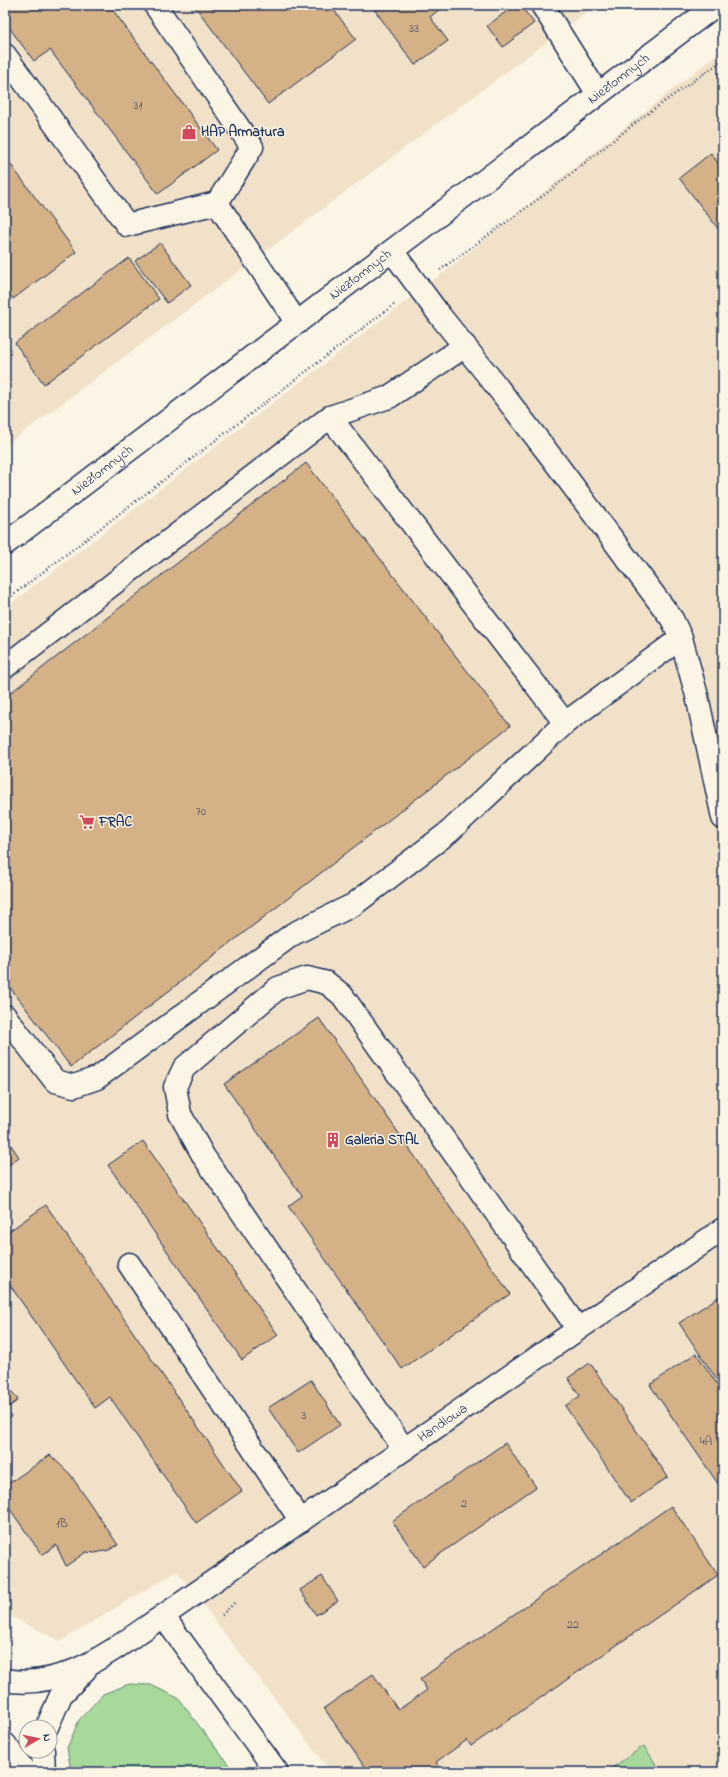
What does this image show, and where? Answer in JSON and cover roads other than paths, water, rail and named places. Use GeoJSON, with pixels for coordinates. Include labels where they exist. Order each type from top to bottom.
{"type":"FeatureCollection","features":[{"type":"Feature","properties":{"kind":"street"},"geometry":{"type":"LineString","coordinates":[[5,55],[127,225],[217,203],[252,147],[155,5]]}},
{"type":"Feature","properties":{"kind":"street"},"geometry":{"type":"LineString","coordinates":[[542,5],[598,94]]}},
{"type":"Feature","properties":{"kind":"street","name":"Niezłomnych"},"geometry":{"type":"LineString","coordinates":[[5,544],[716,5]]}},
{"type":"Feature","properties":{"kind":"street"},"geometry":{"type":"LineString","coordinates":[[217,203],[297,323]]}},
{"type":"Feature","properties":{"kind":"street"},"geometry":{"type":"LineString","coordinates":[[392,251],[552,458],[672,619],[681,638],[697,696],[723,818]]}},
{"type":"Feature","properties":{"kind":"street"},"geometry":{"type":"LineString","coordinates":[[5,667],[330,417],[388,398],[465,346]]}},
{"type":"Feature","properties":{"kind":"street"},"geometry":{"type":"LineString","coordinates":[[330,417],[565,723]]}},
{"type":"Feature","properties":{"kind":"street"},"geometry":{"type":"LineString","coordinates":[[5,1016],[55,1081],[74,1086],[97,1078],[293,934],[353,904],[449,832],[565,723],[681,638]]}},
{"type":"Feature","properties":{"kind":"street"},"geometry":{"type":"LineString","coordinates":[[404,1449],[204,1157],[180,1114],[176,1087],[184,1068],[278,988],[307,978],[327,983],[342,995],[578,1329]]}},
{"type":"Feature","properties":{"kind":"street","name":"Handlowa"},"geometry":{"type":"LineString","coordinates":[[94,1661],[163,1616],[723,1229]]}},
{"type":"Feature","properties":{"kind":"street"},"geometry":{"type":"LineString","coordinates":[[129,1264],[301,1520]]}},
{"type":"Feature","properties":{"kind":"street"},"geometry":{"type":"LineString","coordinates":[[163,1616],[277,1772]]}},
{"type":"Feature","properties":{"kind":"street"},"geometry":{"type":"LineString","coordinates":[[5,1680],[30,1682],[48,1679],[59,1676],[94,1661]]}},
{"type":"Feature","properties":{"kind":"street"},"geometry":{"type":"LineString","coordinates":[[50,1719],[61,1695],[94,1661]]}},
{"type":"Feature","properties":{"kind":"street"},"geometry":{"type":"LineString","coordinates":[[5,1744],[24,1772]]}},
{"type":"Feature","properties":{"kind":"street"},"geometry":{"type":"LineString","coordinates":[[43,1759],[44,1772]]}},
{"type":"Feature","properties":{"kind":"place","name":"HAP Armatura"},"geometry":{"type":"Point","coordinates":[189,132]}},
{"type":"Feature","properties":{"kind":"place","name":"FRAC"},"geometry":{"type":"Point","coordinates":[87,822]}},
{"type":"Feature","properties":{"kind":"place","name":"Galeria STAL"},"geometry":{"type":"Point","coordinates":[333,1140]}}]}
